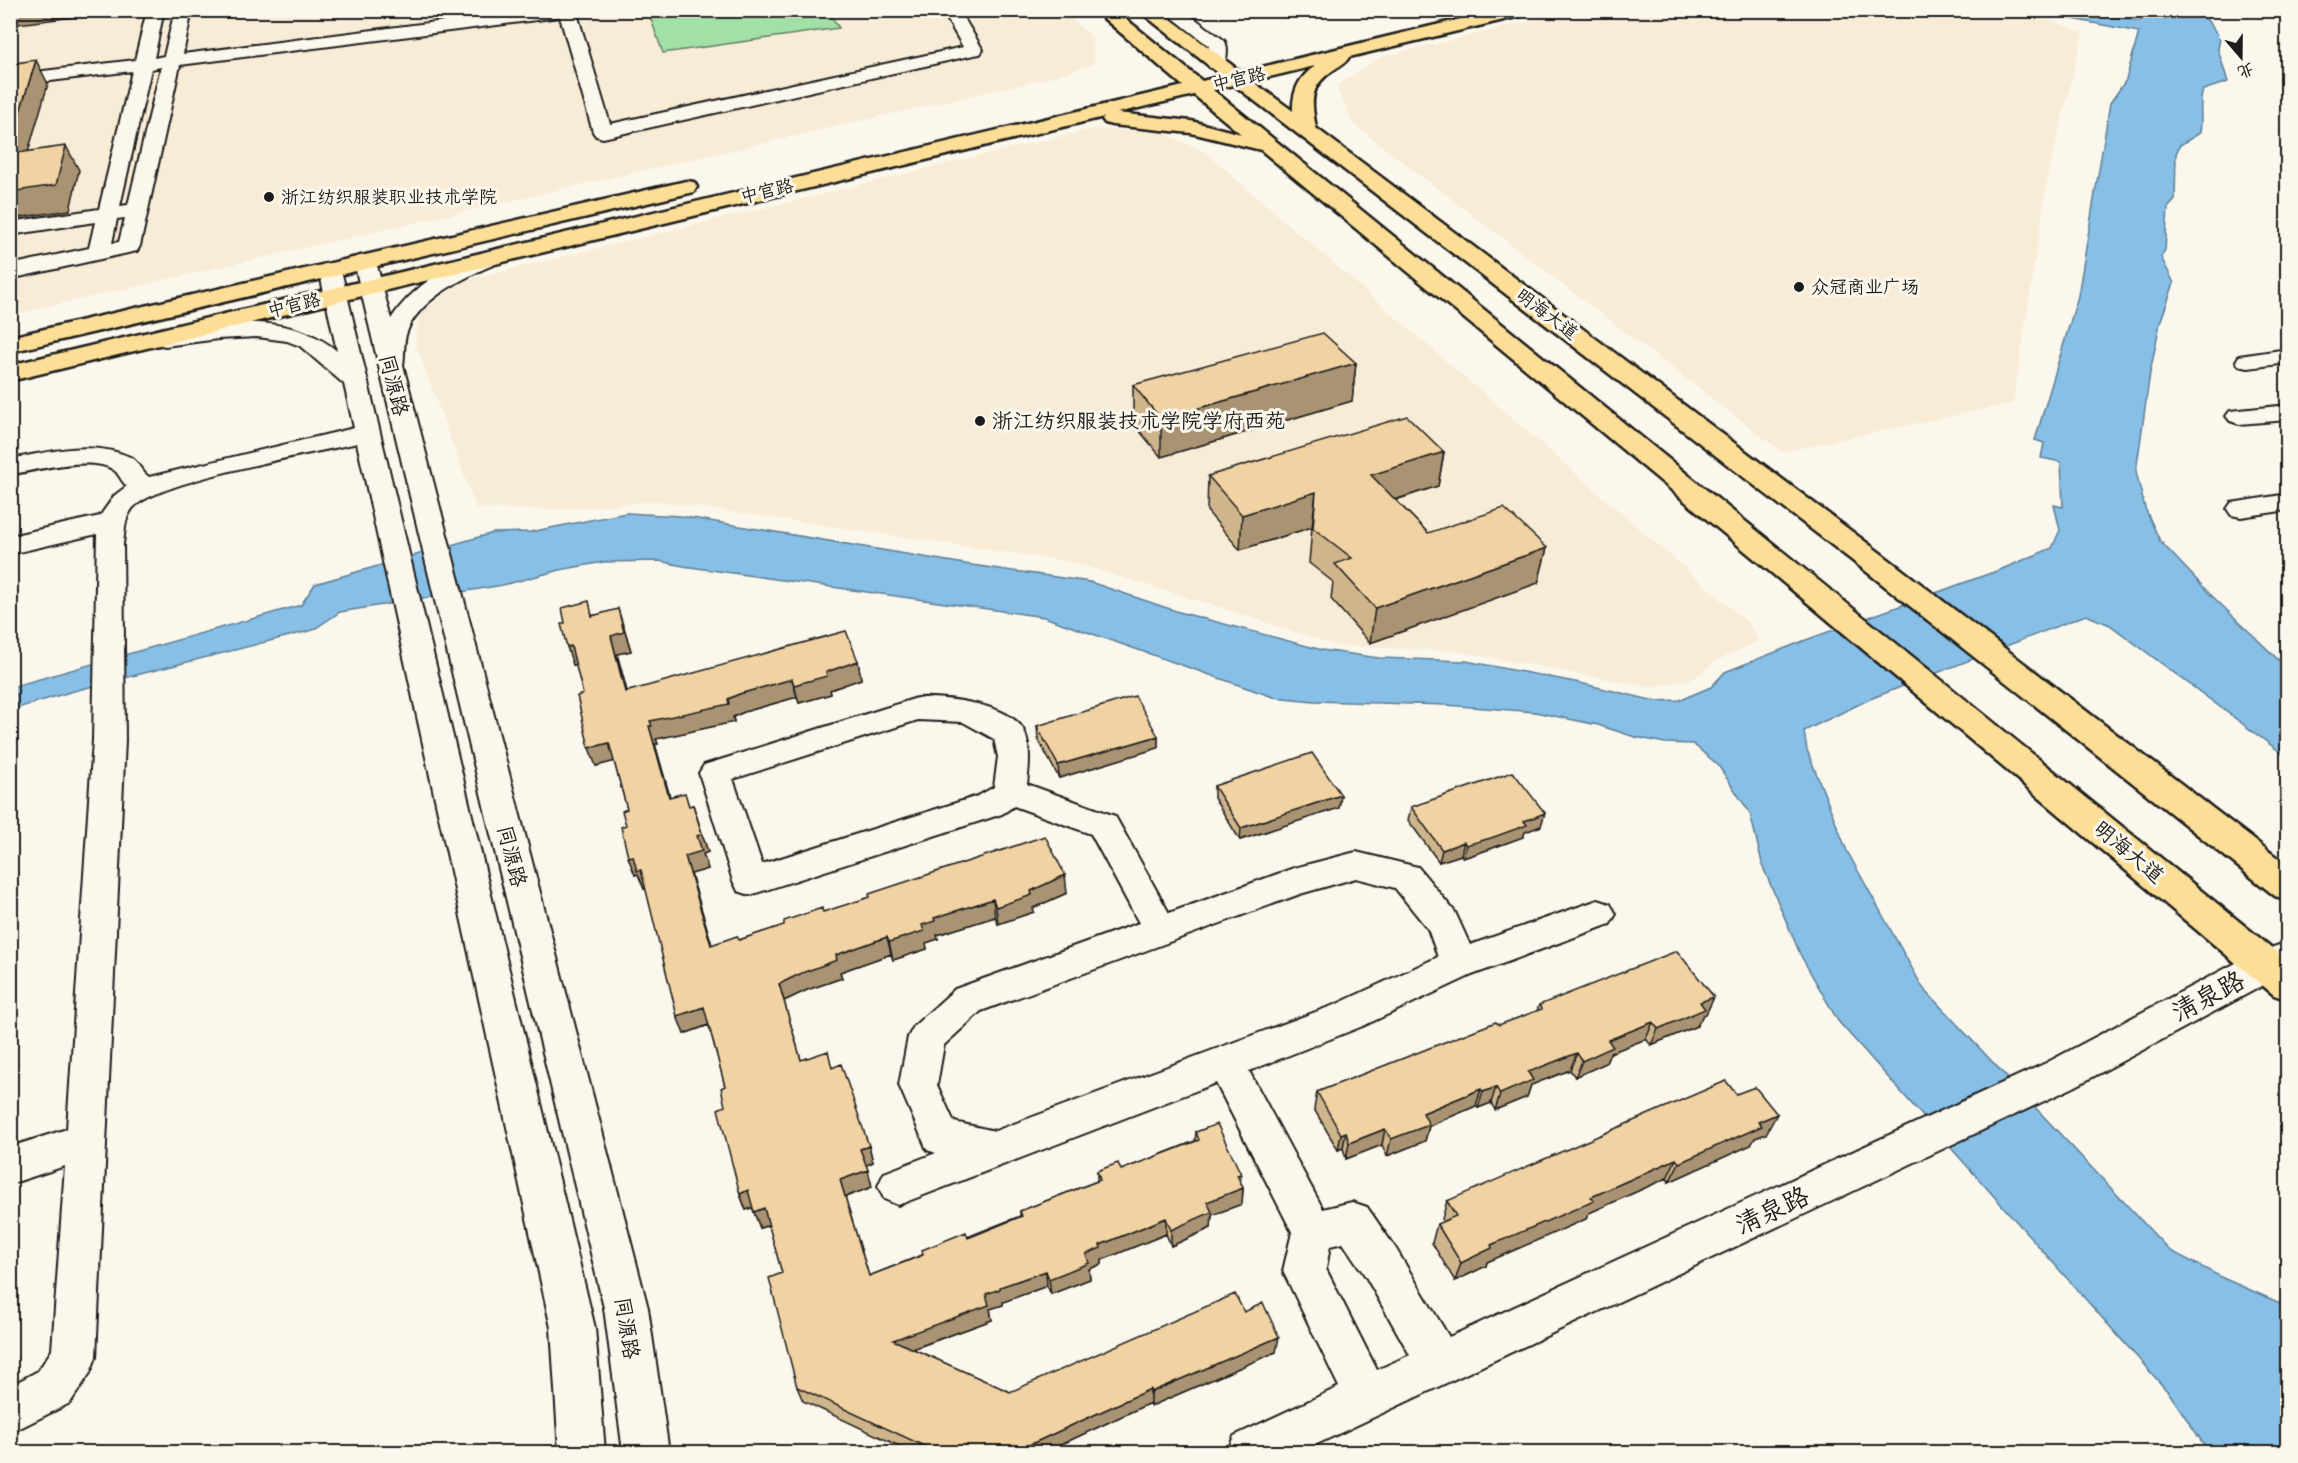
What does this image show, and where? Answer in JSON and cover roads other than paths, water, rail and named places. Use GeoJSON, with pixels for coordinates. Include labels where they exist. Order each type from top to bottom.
{"type":"FeatureCollection","features":[{"type":"Feature","properties":{"kind":"main road"},"geometry":{"type":"LineString","coordinates":[[1103,10],[1266,146]]}},
{"type":"Feature","properties":{"kind":"main road","name":"明海大道"},"geometry":{"type":"LineString","coordinates":[[1147,10],[1877,565],[2288,886]]}},
{"type":"Feature","properties":{"kind":"main road","name":"中官路"},"geometry":{"type":"LineString","coordinates":[[367,274],[492,257],[1051,113],[1177,73],[1438,10]]}},
{"type":"Feature","properties":{"kind":"main road","name":"中官路"},"geometry":{"type":"LineString","coordinates":[[1051,113],[1240,79],[1523,10]]}},
{"type":"Feature","properties":{"kind":"main road"},"geometry":{"type":"LineString","coordinates":[[1306,131],[1301,102],[1307,83],[1319,70],[1350,52]]}},
{"type":"Feature","properties":{"kind":"main road"},"geometry":{"type":"LineString","coordinates":[[1051,113],[1163,123],[1266,146]]}},
{"type":"Feature","properties":{"kind":"main road","name":"明海大道"},"geometry":{"type":"LineString","coordinates":[[1266,146],[1970,720],[2280,969]]}},
{"type":"Feature","properties":{"kind":"main road","name":"中官路"},"geometry":{"type":"LineString","coordinates":[[10,374],[137,343],[332,283],[701,184]]}},
{"type":"Feature","properties":{"kind":"main road","name":"中官路"},"geometry":{"type":"LineString","coordinates":[[10,345],[332,283]]}},
{"type":"Feature","properties":{"kind":"street"},"geometry":{"type":"LineString","coordinates":[[99,252],[156,10]]}},
{"type":"Feature","properties":{"kind":"street"},"geometry":{"type":"LineString","coordinates":[[10,272],[129,246],[184,10]]}},
{"type":"Feature","properties":{"kind":"street"},"geometry":{"type":"LineString","coordinates":[[10,81],[568,11],[603,132],[974,50],[950,10]]}},
{"type":"Feature","properties":{"kind":"street"},"geometry":{"type":"LineString","coordinates":[[1171,10],[1218,44],[1216,64]]}},
{"type":"Feature","properties":{"kind":"street"},"geometry":{"type":"LineString","coordinates":[[10,229],[138,210]]}},
{"type":"Feature","properties":{"kind":"street"},"geometry":{"type":"LineString","coordinates":[[390,371],[396,329],[414,305],[438,284],[492,257]]}},
{"type":"Feature","properties":{"kind":"street","name":"同源路"},"geometry":{"type":"LineString","coordinates":[[367,274],[626,1308],[646,1452]]}},
{"type":"Feature","properties":{"kind":"street","name":"同源路"},"geometry":{"type":"LineString","coordinates":[[332,283],[573,1328],[582,1452]]}},
{"type":"Feature","properties":{"kind":"street"},"geometry":{"type":"LineString","coordinates":[[137,343],[246,330],[281,334],[306,340],[331,358],[354,380]]}},
{"type":"Feature","properties":{"kind":"street"},"geometry":{"type":"LineString","coordinates":[[2247,361],[2288,356]]}},
{"type":"Feature","properties":{"kind":"street"},"geometry":{"type":"LineString","coordinates":[[2239,416],[2288,412]]}},
{"type":"Feature","properties":{"kind":"street"},"geometry":{"type":"LineString","coordinates":[[10,1411],[54,1387],[74,1357],[109,740],[109,544],[114,516],[126,499],[146,486],[366,433]]}},
{"type":"Feature","properties":{"kind":"street"},"geometry":{"type":"LineString","coordinates":[[10,467],[63,457],[105,457],[124,464],[133,478],[146,486]]}},
{"type":"Feature","properties":{"kind":"street"},"geometry":{"type":"LineString","coordinates":[[2241,509],[2288,502]]}},
{"type":"Feature","properties":{"kind":"street"},"geometry":{"type":"LineString","coordinates":[[10,545],[113,522]]}},
{"type":"Feature","properties":{"kind":"street"},"geometry":{"type":"LineString","coordinates":[[1009,793],[1014,757],[1009,733],[978,713],[947,708],[917,709],[715,773],[750,881],[990,805],[1009,793],[1022,795],[1102,825],[1161,930]]}},
{"type":"Feature","properties":{"kind":"street"},"geometry":{"type":"LineString","coordinates":[[995,1149],[941,1137],[918,1085],[927,1037],[968,1000],[1294,882],[1356,865],[1406,877],[1443,922],[1459,964]]}},
{"type":"Feature","properties":{"kind":"street"},"geometry":{"type":"LineString","coordinates":[[898,1186],[1350,1016],[1459,964],[1598,914]]}},
{"type":"Feature","properties":{"kind":"street","name":"清泉路"},"geometry":{"type":"LineString","coordinates":[[1251,1452],[1875,1162],[2280,969]]}},
{"type":"Feature","properties":{"kind":"street"},"geometry":{"type":"LineString","coordinates":[[1225,1064],[1313,1231],[1304,1271],[1368,1398]]}},
{"type":"Feature","properties":{"kind":"street"},"geometry":{"type":"LineString","coordinates":[[10,1166],[86,1141]]}},
{"type":"Feature","properties":{"kind":"street"},"geometry":{"type":"LineString","coordinates":[[1313,1231],[1352,1221],[1381,1263],[1440,1364]]}},
{"type":"Feature","properties":{"kind":"water"},"geometry":{"type":"Polygon","coordinates":[[[2032,11],[2076,11],[2140,21],[2143,11],[2212,11],[2202,13],[2220,38],[2218,49],[2228,82],[2203,90],[2200,133],[2180,145],[2176,154],[2175,200],[2168,208],[2165,250],[2161,257],[2174,283],[2160,323],[2150,373],[2136,472],[2145,508],[2160,541],[2209,593],[2287,668],[2287,757],[2110,625],[2086,615],[1870,699],[1804,731],[1807,750],[1847,851],[1923,988],[2169,1250],[2225,1279],[2287,1306],[2287,1452],[2209,1452],[2169,1393],[1838,1021],[1801,956],[1763,867],[1750,813],[1718,765],[1693,744],[1665,743],[1635,737],[1598,725],[1535,712],[1446,705],[1314,701],[1273,697],[1044,617],[659,561],[603,562],[560,570],[503,585],[340,612],[313,630],[70,692],[11,710],[11,687],[301,605],[315,584],[493,533],[530,532],[626,513],[680,516],[965,564],[1090,582],[1179,612],[1322,650],[1379,658],[1466,661],[1580,683],[1655,701],[1680,700],[1711,687],[1725,672],[2002,569],[2052,548],[2060,530],[2054,505],[2063,507],[2061,462],[2041,458],[2044,443],[2035,440],[2078,296],[2110,103],[2126,80],[2139,32],[2032,11]]]}},
{"type":"Feature","properties":{"kind":"place","name":"浙江纺织服装职业技术学院"},"geometry":{"type":"Point","coordinates":[269,197]}},
{"type":"Feature","properties":{"kind":"place","name":"众冠商业广场"},"geometry":{"type":"Point","coordinates":[1799,287]}},
{"type":"Feature","properties":{"kind":"place","name":"浙江纺织服装技术学院学府西苑"},"geometry":{"type":"Point","coordinates":[980,421]}}]}
